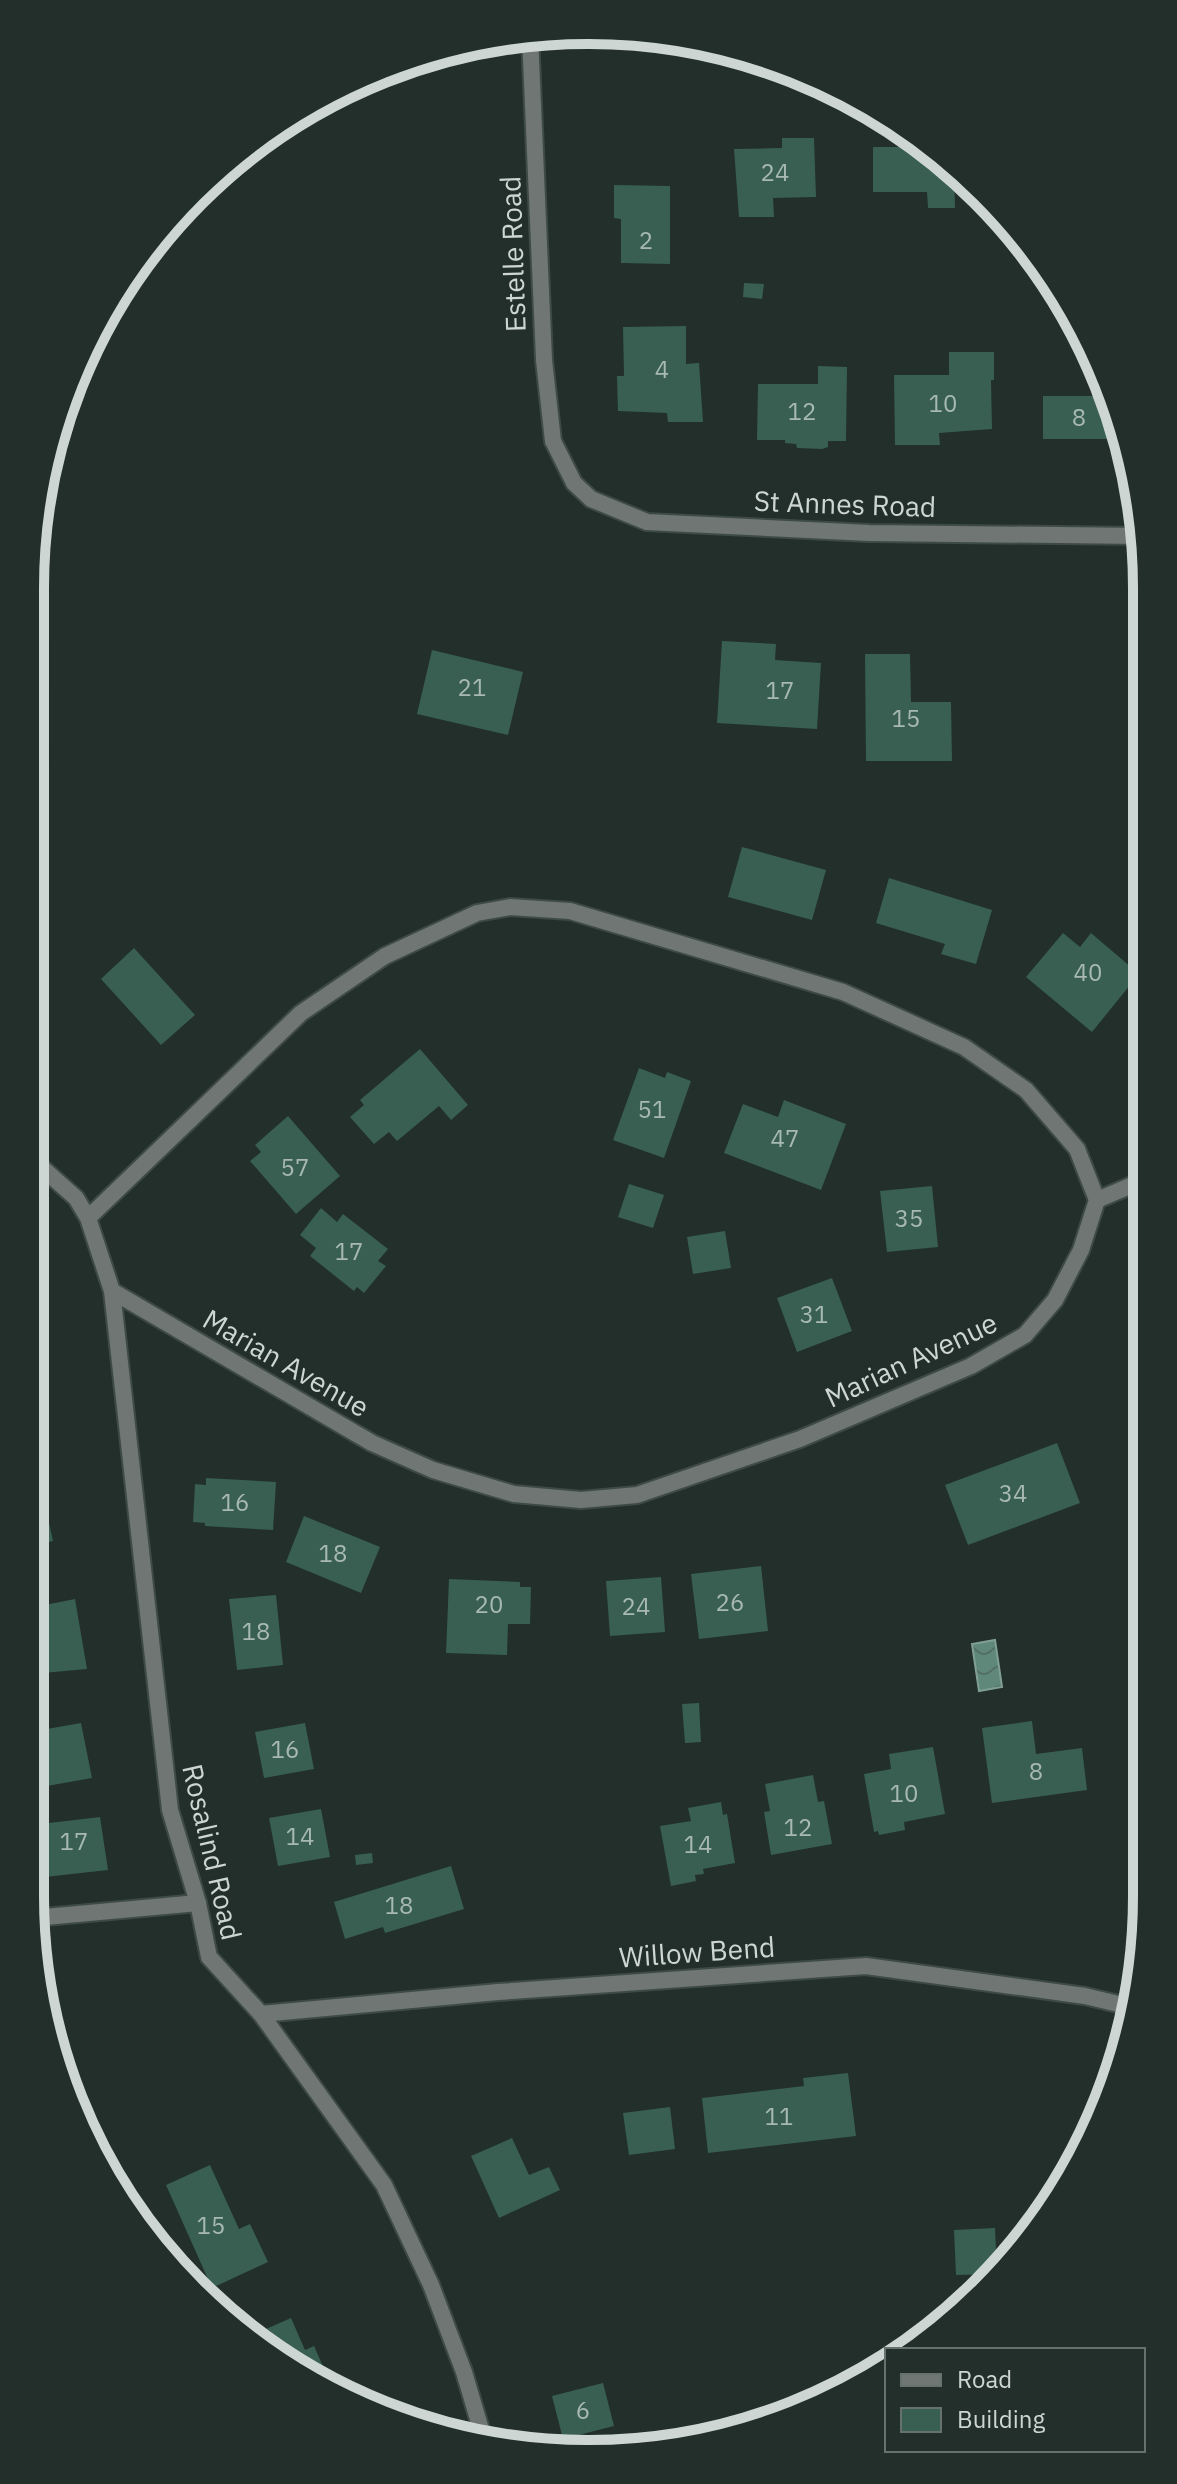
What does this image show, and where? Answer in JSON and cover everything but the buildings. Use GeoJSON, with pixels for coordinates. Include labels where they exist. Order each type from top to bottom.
{"type":"FeatureCollection","features":[{"type":"Feature","properties":{"kind":"street","name":"Estelle Road"},"geometry":{"type":"LineString","coordinates":[[529,48],[544,360],[553,441],[566,467]]}},
{"type":"Feature","properties":{"kind":"street","name":"St Annes Road"},"geometry":{"type":"LineString","coordinates":[[566,467],[574,483],[591,499],[647,522],[869,533],[1130,536]]}},
{"type":"Feature","properties":{"kind":"street"},"geometry":{"type":"LineString","coordinates":[[88,1218],[301,1013],[385,956],[477,913],[510,907],[570,911],[843,992],[964,1047],[1026,1090],[1077,1149],[1097,1200],[1133,1185]]}},
{"type":"Feature","properties":{"kind":"street"},"geometry":{"type":"LineString","coordinates":[[44,1169],[76,1198],[88,1218],[112,1291]]}},
{"type":"Feature","properties":{"kind":"street","name":"Marian Avenue"},"geometry":{"type":"LineString","coordinates":[[112,1291],[372,1443],[433,1470],[514,1494],[581,1500],[637,1495],[800,1439],[971,1366],[1025,1335],[1055,1300],[1081,1250],[1097,1200]]}},
{"type":"Feature","properties":{"kind":"street","name":"Rosalind Road"},"geometry":{"type":"LineString","coordinates":[[112,1291],[170,1810],[198,1903],[209,1957],[261,2014],[384,2185],[431,2285],[464,2372],[481,2430]]}},
{"type":"Feature","properties":{"kind":"street"},"geometry":{"type":"LineString","coordinates":[[45,1917],[198,1903]]}},
{"type":"Feature","properties":{"kind":"street","name":"Willow Bend"},"geometry":{"type":"LineString","coordinates":[[261,2014],[498,1992],[866,1966],[1085,1996],[1122,2005]]}},
{"type":"Feature","properties":{"kind":"water"},"geometry":{"type":"Polygon","coordinates":[[[995,1640],[1002,1687],[979,1691],[972,1644],[995,1640]]]}}]}
